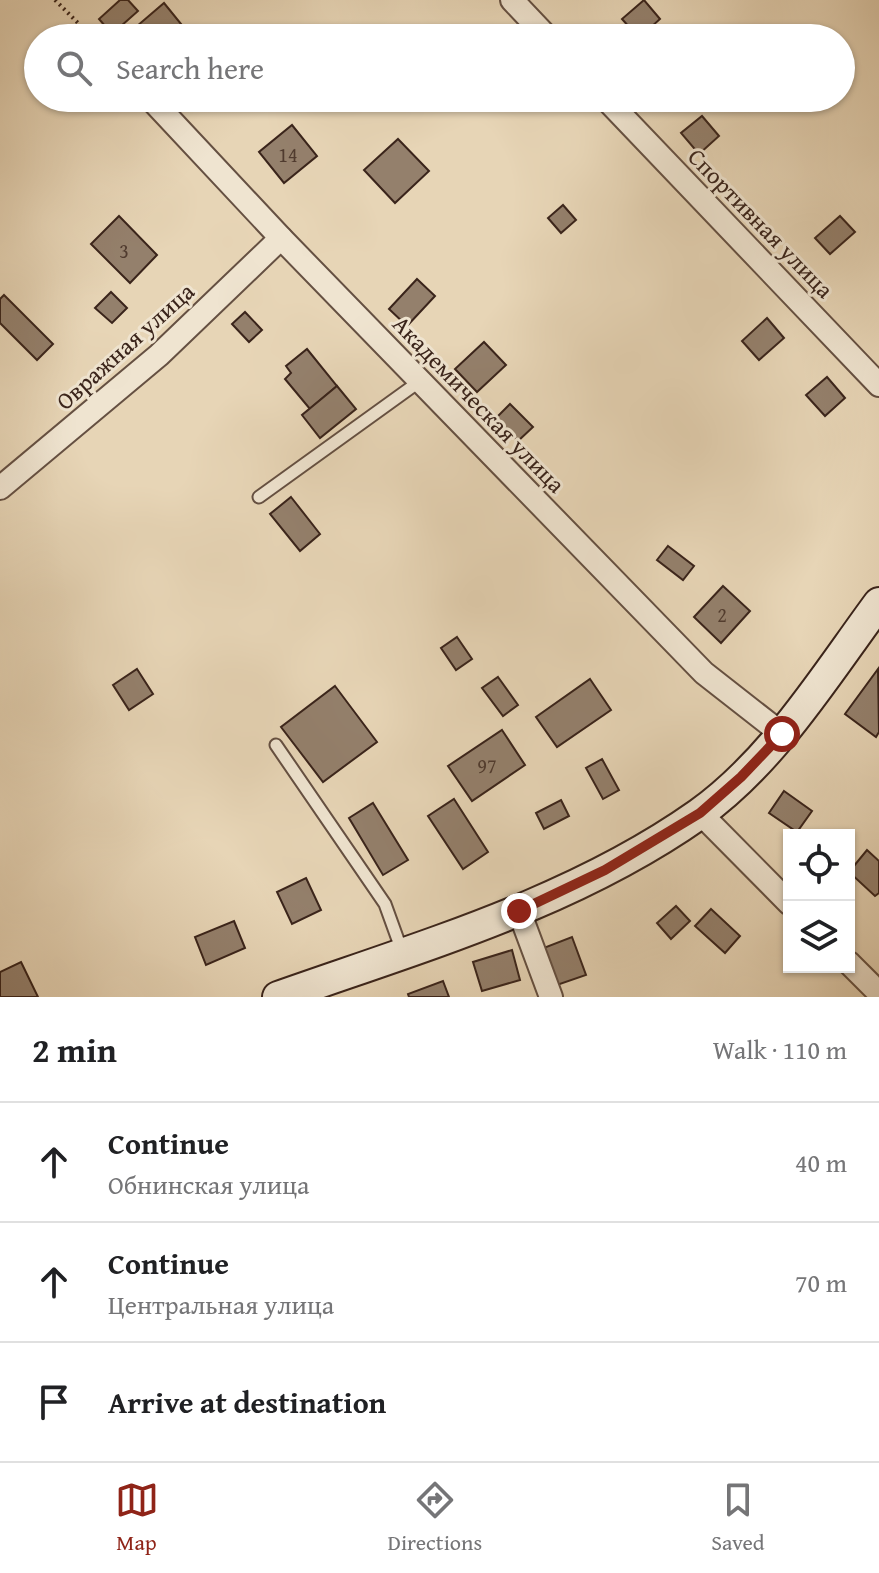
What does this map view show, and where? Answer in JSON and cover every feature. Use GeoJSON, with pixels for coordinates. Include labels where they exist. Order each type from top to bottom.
{"type":"FeatureCollection","features":[{"type":"Feature","properties":{"kind":"street"},"geometry":{"type":"LineString","coordinates":[[512,0],[535,24]]}},
{"type":"Feature","properties":{"kind":"street","name":"Академическая улица"},"geometry":{"type":"LineString","coordinates":[[163,112],[281,238],[704,673],[782,734]]}},
{"type":"Feature","properties":{"kind":"street","name":"Спортивная улица"},"geometry":{"type":"LineString","coordinates":[[618,112],[879,385]]}},
{"type":"Feature","properties":{"kind":"street","name":"Овражная улица"},"geometry":{"type":"LineString","coordinates":[[0,488],[159,355],[281,238]]}},
{"type":"Feature","properties":{"kind":"street"},"geometry":{"type":"LineString","coordinates":[[278,997],[519,911],[605,870],[700,813],[741,777],[782,734],[879,603]]}},
{"type":"Feature","properties":{"kind":"street"},"geometry":{"type":"LineString","coordinates":[[700,813],[787,901]]}},
{"type":"Feature","properties":{"kind":"street"},"geometry":{"type":"LineString","coordinates":[[519,911],[551,997]]}},
{"type":"Feature","properties":{"kind":"street"},"geometry":{"type":"LineString","coordinates":[[855,969],[879,993]]}},
{"type":"Feature","properties":{"kind":"lane"},"geometry":{"type":"LineString","coordinates":[[259,497],[420,381]]}},
{"type":"Feature","properties":{"kind":"lane"},"geometry":{"type":"LineString","coordinates":[[276,745],[385,904],[403,952]]}},
{"type":"Feature","properties":{"kind":"path"},"geometry":{"type":"LineString","coordinates":[[55,0],[79,24]]}},
{"type":"Feature","properties":{"kind":"building"},"geometry":{"type":"Polygon","coordinates":[[[120,0],[128,0],[138,11],[123,24],[103,24],[99,19],[120,0]]]}},
{"type":"Feature","properties":{"kind":"building"},"geometry":{"type":"Polygon","coordinates":[[[644,0],[660,19],[654,24],[626,24],[622,19],[644,0]]]}},
{"type":"Feature","properties":{"kind":"building"},"geometry":{"type":"Polygon","coordinates":[[[164,3],[181,24],[139,24],[164,3]]]}},
{"type":"Feature","properties":{"kind":"building"},"geometry":{"type":"Polygon","coordinates":[[[702,116],[719,136],[699,154],[681,133],[702,116]]]}},
{"type":"Feature","properties":{"kind":"building"},"geometry":{"type":"Polygon","coordinates":[[[292,125],[317,156],[284,183],[259,152],[292,125]]]}},
{"type":"Feature","properties":{"kind":"building"},"geometry":{"type":"Polygon","coordinates":[[[398,139],[429,171],[395,203],[364,170],[398,139]]]}},
{"type":"Feature","properties":{"kind":"building"},"geometry":{"type":"Polygon","coordinates":[[[563,205],[576,220],[561,233],[548,218],[563,205]]]}},
{"type":"Feature","properties":{"kind":"building"},"geometry":{"type":"Polygon","coordinates":[[[119,216],[157,255],[130,283],[91,244],[119,216]]]}},
{"type":"Feature","properties":{"kind":"building"},"geometry":{"type":"Polygon","coordinates":[[[840,216],[855,232],[830,254],[815,238],[840,216]]]}},
{"type":"Feature","properties":{"kind":"building"},"geometry":{"type":"Polygon","coordinates":[[[417,279],[435,296],[407,326],[389,309],[417,279]]]}},
{"type":"Feature","properties":{"kind":"building"},"geometry":{"type":"Polygon","coordinates":[[[111,292],[127,308],[112,323],[95,308],[111,292]]]}},
{"type":"Feature","properties":{"kind":"building"},"geometry":{"type":"Polygon","coordinates":[[[4,295],[53,344],[37,360],[0,323],[0,299],[4,295]]]}},
{"type":"Feature","properties":{"kind":"building"},"geometry":{"type":"Polygon","coordinates":[[[245,312],[262,330],[249,342],[232,324],[245,312]]]}},
{"type":"Feature","properties":{"kind":"building"},"geometry":{"type":"Polygon","coordinates":[[[767,318],[784,338],[759,360],[742,341],[767,318]]]}},
{"type":"Feature","properties":{"kind":"building"},"geometry":{"type":"Polygon","coordinates":[[[484,342],[506,365],[477,392],[455,369],[484,342]]]}},
{"type":"Feature","properties":{"kind":"building"},"geometry":{"type":"Polygon","coordinates":[[[307,349],[337,386],[310,409],[285,379],[291,373],[286,366],[307,349]]]}},
{"type":"Feature","properties":{"kind":"building"},"geometry":{"type":"Polygon","coordinates":[[[827,377],[845,398],[825,416],[806,395],[827,377]]]}},
{"type":"Feature","properties":{"kind":"building"},"geometry":{"type":"Polygon","coordinates":[[[337,386],[356,409],[320,438],[302,415],[337,386]]]}},
{"type":"Feature","properties":{"kind":"building"},"geometry":{"type":"Polygon","coordinates":[[[510,404],[533,427],[518,441],[496,418],[510,404]]]}},
{"type":"Feature","properties":{"kind":"building"},"geometry":{"type":"Polygon","coordinates":[[[291,497],[320,534],[300,551],[270,514],[291,497]]]}},
{"type":"Feature","properties":{"kind":"building"},"geometry":{"type":"Polygon","coordinates":[[[668,546],[694,566],[683,580],[657,560],[668,546]]]}},
{"type":"Feature","properties":{"kind":"building"},"geometry":{"type":"Polygon","coordinates":[[[723,586],[750,611],[721,643],[694,617],[723,586]]]}},
{"type":"Feature","properties":{"kind":"building"},"geometry":{"type":"Polygon","coordinates":[[[457,637],[472,659],[456,670],[441,648],[457,637]]]}},
{"type":"Feature","properties":{"kind":"building"},"geometry":{"type":"Polygon","coordinates":[[[137,669],[153,694],[129,710],[113,685],[137,669]]]}},
{"type":"Feature","properties":{"kind":"building"},"geometry":{"type":"Polygon","coordinates":[[[878,669],[879,732],[876,737],[845,714],[878,669]]]}},
{"type":"Feature","properties":{"kind":"building"},"geometry":{"type":"Polygon","coordinates":[[[498,677],[518,705],[503,716],[482,688],[498,677]]]}},
{"type":"Feature","properties":{"kind":"building"},"geometry":{"type":"Polygon","coordinates":[[[590,679],[611,710],[557,747],[536,717],[590,679]]]}},
{"type":"Feature","properties":{"kind":"building"},"geometry":{"type":"Polygon","coordinates":[[[335,686],[377,742],[323,782],[281,727],[335,686]]]}},
{"type":"Feature","properties":{"kind":"building"},"geometry":{"type":"Polygon","coordinates":[[[502,730],[525,765],[472,801],[448,766],[502,730]]]}},
{"type":"Feature","properties":{"kind":"building"},"geometry":{"type":"Polygon","coordinates":[[[602,759],[619,790],[603,799],[586,768],[602,759]]]}},
{"type":"Feature","properties":{"kind":"building"},"geometry":{"type":"Polygon","coordinates":[[[784,791],[812,811],[799,829],[793,829],[769,813],[784,791]]]}},
{"type":"Feature","properties":{"kind":"building"},"geometry":{"type":"Polygon","coordinates":[[[454,799],[488,852],[463,869],[428,816],[454,799]]]}},
{"type":"Feature","properties":{"kind":"building"},"geometry":{"type":"Polygon","coordinates":[[[561,800],[569,816],[544,829],[536,813],[561,800]]]}},
{"type":"Feature","properties":{"kind":"building"},"geometry":{"type":"Polygon","coordinates":[[[373,803],[408,860],[383,875],[349,818],[373,803]]]}},
{"type":"Feature","properties":{"kind":"building"},"geometry":{"type":"Polygon","coordinates":[[[867,850],[879,861],[879,893],[875,896],[855,878],[855,865],[867,850]]]}},
{"type":"Feature","properties":{"kind":"building"},"geometry":{"type":"Polygon","coordinates":[[[306,878],[321,910],[292,924],[277,892],[306,878]]]}},
{"type":"Feature","properties":{"kind":"building"},"geometry":{"type":"Polygon","coordinates":[[[676,906],[690,921],[671,939],[657,923],[676,906]]]}},
{"type":"Feature","properties":{"kind":"building"},"geometry":{"type":"Polygon","coordinates":[[[711,909],[740,936],[725,953],[695,926],[711,909]]]}},
{"type":"Feature","properties":{"kind":"building"},"geometry":{"type":"Polygon","coordinates":[[[234,921],[245,948],[206,965],[195,937],[234,921]]]}},
{"type":"Feature","properties":{"kind":"building"},"geometry":{"type":"Polygon","coordinates":[[[572,937],[586,975],[554,986],[541,949],[572,937]]]}},
{"type":"Feature","properties":{"kind":"building"},"geometry":{"type":"Polygon","coordinates":[[[512,950],[520,980],[482,991],[473,962],[512,950]]]}},
{"type":"Feature","properties":{"kind":"building"},"geometry":{"type":"Polygon","coordinates":[[[21,962],[38,997],[0,997],[0,972],[21,962]]]}},
{"type":"Feature","properties":{"kind":"building"},"geometry":{"type":"Polygon","coordinates":[[[443,981],[449,997],[409,997],[408,994],[443,981]]]}},
{"type":"Feature","properties":{"kind":"route"},"geometry":{"type":"LineString","coordinates":[[519,911],[605,870],[700,813],[741,777],[782,734]]}}]}
